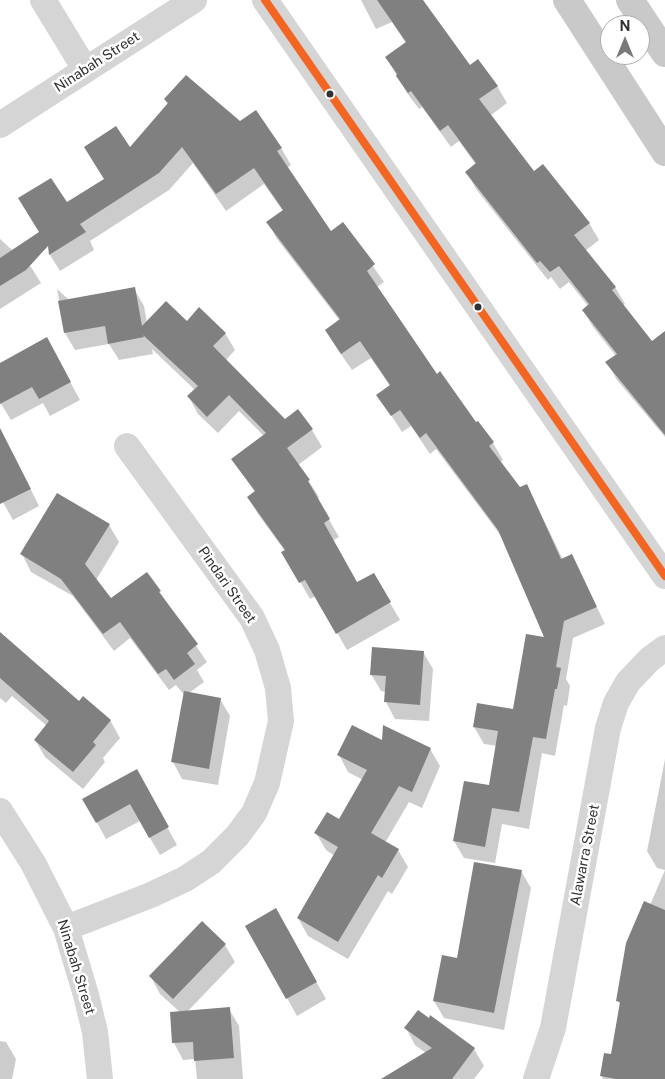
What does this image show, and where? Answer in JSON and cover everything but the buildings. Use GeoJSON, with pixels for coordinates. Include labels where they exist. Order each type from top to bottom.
{"type":"FeatureCollection","features":[{"type":"Feature","properties":{"kind":"main road"},"geometry":{"type":"LineString","coordinates":[[567,0],[665,152]]}},
{"type":"Feature","properties":{"kind":"main road"},"geometry":{"type":"LineString","coordinates":[[630,0],[665,53]]}},
{"type":"Feature","properties":{"kind":"street"},"geometry":{"type":"LineString","coordinates":[[43,0],[85,69]]}},
{"type":"Feature","properties":{"kind":"street","name":"Ninabah Street"},"geometry":{"type":"LineString","coordinates":[[0,125],[194,0]]}},
{"type":"Feature","properties":{"kind":"street"},"geometry":{"type":"LineString","coordinates":[[266,0],[665,576]]}},
{"type":"Feature","properties":{"kind":"street","name":"Pindari Street"},"geometry":{"type":"LineString","coordinates":[[66,928],[151,895],[185,879],[211,862],[237,836],[254,813],[267,783],[281,721],[278,688],[267,650],[252,618],[127,446]]}},
{"type":"Feature","properties":{"kind":"street","name":"Alawarra Street"},"geometry":{"type":"LineString","coordinates":[[536,1079],[553,1028],[613,712],[628,682],[650,659],[665,648]]}},
{"type":"Feature","properties":{"kind":"street","name":"Ninabah Street"},"geometry":{"type":"LineString","coordinates":[[0,811],[33,863],[66,928],[86,994],[95,1032],[100,1079]]}},
{"type":"Feature","properties":{"kind":"transit line"},"geometry":{"type":"LineString","coordinates":[[265,0],[665,576]]}}]}
